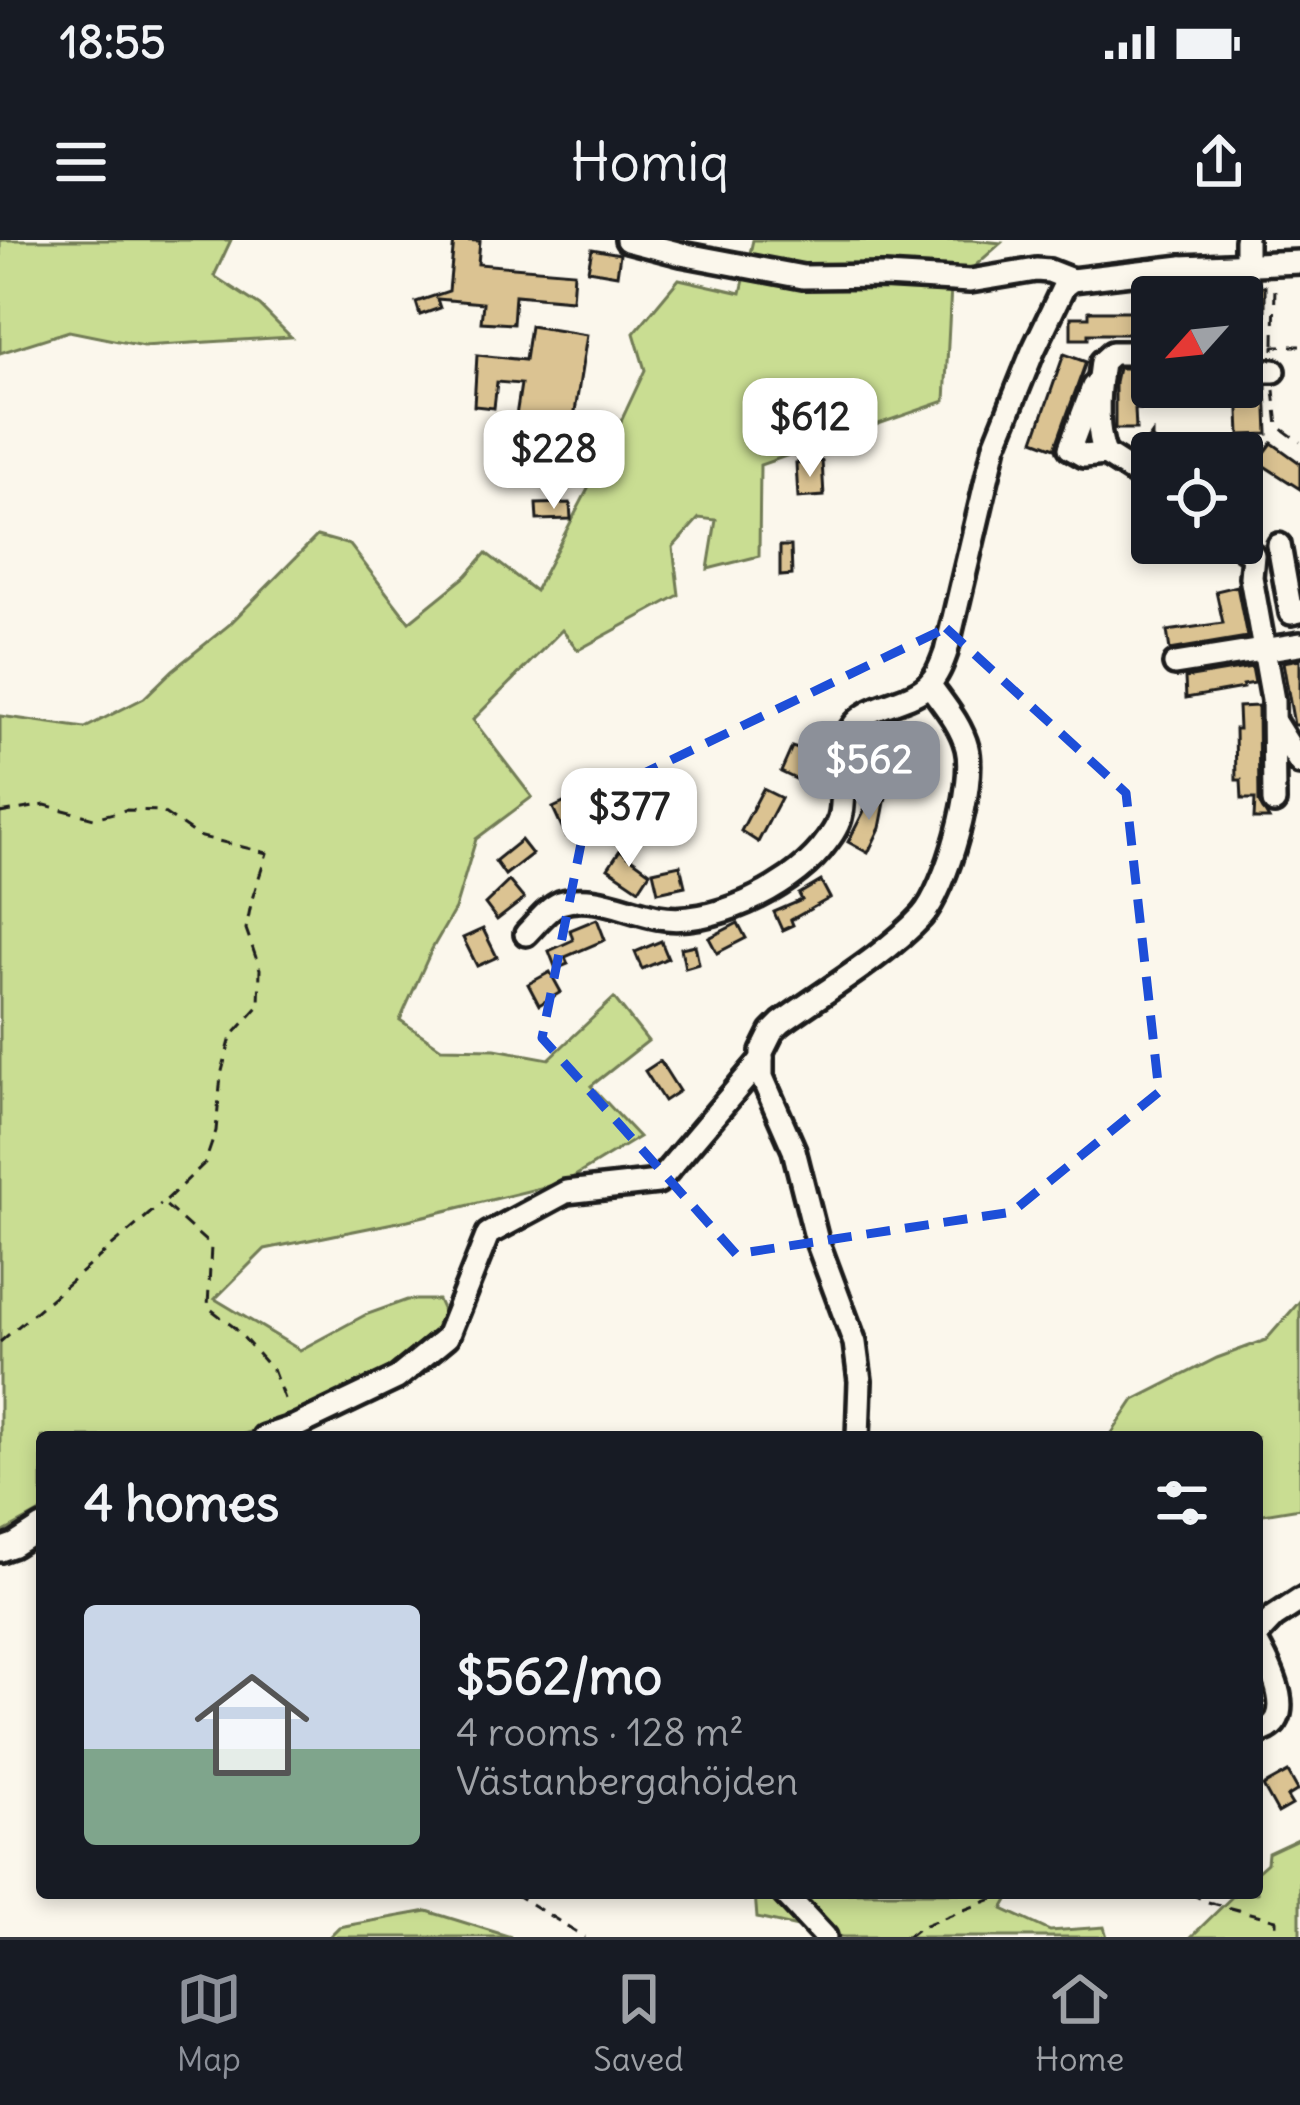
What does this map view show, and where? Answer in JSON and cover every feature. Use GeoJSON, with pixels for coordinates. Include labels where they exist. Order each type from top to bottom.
{"type":"FeatureCollection","features":[{"type":"Feature","properties":{"kind":"street"},"geometry":{"type":"LineString","coordinates":[[627,240],[803,277],[970,281],[1036,270],[1072,280]]}},
{"type":"Feature","properties":{"kind":"street"},"geometry":{"type":"LineString","coordinates":[[526,934],[556,904],[586,898],[663,918],[702,916],[745,902],[795,875],[819,851],[840,818],[843,742],[854,723],[929,684],[946,652],[995,445],[1064,286],[1072,280],[1183,267],[1246,252],[1274,251],[1300,262]]}},
{"type":"Feature","properties":{"kind":"street"},"geometry":{"type":"LineString","coordinates":[[1183,267],[1183,276]]}},
{"type":"Feature","properties":{"kind":"street"},"geometry":{"type":"LineString","coordinates":[[1148,271],[1148,276]]}},
{"type":"Feature","properties":{"kind":"street"},"geometry":{"type":"LineString","coordinates":[[1105,454],[1102,362],[1112,353],[1131,354]]}},
{"type":"Feature","properties":{"kind":"street"},"geometry":{"type":"LineString","coordinates":[[1263,371],[1274,371]]}},
{"type":"Feature","properties":{"kind":"street"},"geometry":{"type":"LineString","coordinates":[[1100,379],[1070,443],[1072,451],[1084,456],[1105,454],[1131,471]]}},
{"type":"Feature","properties":{"kind":"street"},"geometry":{"type":"LineString","coordinates":[[1290,540],[1291,613],[1300,611]]}},
{"type":"Feature","properties":{"kind":"street"},"geometry":{"type":"LineString","coordinates":[[1248,564],[1275,723],[1274,802]]}},
{"type":"Feature","properties":{"kind":"street"},"geometry":{"type":"LineString","coordinates":[[1175,664],[1300,644]]}},
{"type":"Feature","properties":{"kind":"street"},"geometry":{"type":"LineString","coordinates":[[858,1431],[860,1381],[855,1343],[817,1240],[794,1150],[762,1077],[762,1059],[766,1042],[781,1023],[903,934],[934,899],[970,778],[960,730],[929,684]]}},
{"type":"Feature","properties":{"kind":"street"},"geometry":{"type":"LineString","coordinates":[[1275,723],[1300,763]]}},
{"type":"Feature","properties":{"kind":"street"},"geometry":{"type":"LineString","coordinates":[[282,1431],[398,1378],[448,1337],[488,1234],[566,1192],[658,1182],[762,1059]]}},
{"type":"Feature","properties":{"kind":"street"},"geometry":{"type":"LineString","coordinates":[[0,1550],[36,1531]]}},
{"type":"Feature","properties":{"kind":"street"},"geometry":{"type":"LineString","coordinates":[[1263,1631],[1274,1617],[1300,1600]]}},
{"type":"Feature","properties":{"kind":"street"},"geometry":{"type":"LineString","coordinates":[[1263,1651],[1283,1691],[1286,1710],[1279,1724],[1263,1731]]}},
{"type":"Feature","properties":{"kind":"street"},"geometry":{"type":"LineString","coordinates":[[790,1899],[825,1937]]}},
{"type":"Feature","properties":{"kind":"path"},"geometry":{"type":"LineString","coordinates":[[1274,251],[1274,346]]}},
{"type":"Feature","properties":{"kind":"path"},"geometry":{"type":"LineString","coordinates":[[0,813],[45,805],[94,818],[125,811],[161,811],[198,836],[266,853],[246,929],[260,969],[259,1006],[231,1037],[205,1163],[0,1342]]}},
{"type":"Feature","properties":{"kind":"path"},"geometry":{"type":"LineString","coordinates":[[163,1203],[211,1246],[208,1307],[235,1328],[274,1372],[294,1427]]}},
{"type":"Feature","properties":{"kind":"path"},"geometry":{"type":"LineString","coordinates":[[523,1899],[585,1937]]}},
{"type":"Feature","properties":{"kind":"path"},"geometry":{"type":"LineString","coordinates":[[907,1937],[920,1927],[992,1899]]}},
{"type":"Feature","properties":{"kind":"path"},"geometry":{"type":"LineString","coordinates":[[1200,1899],[1276,1920],[1276,1937]]}},
{"type":"Feature","properties":{"kind":"highlighted area"},"geometry":{"type":"Polygon","coordinates":[[[946,628],[1126,793],[1159,1092],[1012,1212],[736,1254],[542,1038],[590,799],[946,628]]]}},
{"type":"Feature","properties":{"kind":"green space"},"geometry":{"type":"Polygon","coordinates":[[[0,240],[231,240],[214,276],[260,306],[291,337],[143,346],[69,331],[0,353],[0,240]]]}},
{"type":"Feature","properties":{"kind":"green space"},"geometry":{"type":"Polygon","coordinates":[[[753,240],[1001,243],[951,287],[945,401],[760,465],[759,556],[708,569],[716,520],[699,518],[673,547],[679,595],[578,650],[562,630],[473,720],[532,797],[476,839],[455,909],[400,1020],[441,1048],[495,1049],[549,1059],[614,998],[648,1041],[591,1086],[639,1137],[565,1182],[265,1249],[215,1299],[300,1350],[365,1315],[407,1300],[438,1300],[447,1320],[362,1389],[307,1416],[254,1431],[36,1431],[36,1514],[0,1534],[0,716],[85,728],[144,698],[229,625],[317,536],[350,545],[409,622],[466,576],[486,553],[535,591],[645,370],[634,333],[679,279],[741,293],[753,240]]]}},
{"type":"Feature","properties":{"kind":"green space"},"geometry":{"type":"Polygon","coordinates":[[[1300,1301],[1300,1508],[1263,1514],[1263,1431],[1113,1431],[1134,1400],[1217,1358],[1266,1340],[1300,1301]]]}},
{"type":"Feature","properties":{"kind":"green space"},"geometry":{"type":"Polygon","coordinates":[[[1300,1838],[1300,1937],[1191,1937],[1230,1899],[1263,1899],[1268,1853],[1300,1838]]]}},
{"type":"Feature","properties":{"kind":"green space"},"geometry":{"type":"Polygon","coordinates":[[[755,1899],[1009,1899],[1003,1909],[1050,1931],[1104,1927],[1107,1937],[843,1937],[757,1918],[755,1899]]]}},
{"type":"Feature","properties":{"kind":"green space"},"geometry":{"type":"Polygon","coordinates":[[[427,1911],[511,1937],[329,1937],[339,1927],[427,1911]]]}},
{"type":"Feature","properties":{"kind":"building"},"geometry":{"type":"Polygon","coordinates":[[[454,240],[480,241],[478,264],[574,272],[572,300],[515,295],[513,324],[481,322],[483,303],[437,299],[440,308],[420,315],[416,302],[449,291],[454,240]]]}},
{"type":"Feature","properties":{"kind":"building"},"geometry":{"type":"Polygon","coordinates":[[[592,249],[620,254],[617,275],[588,270],[592,249]]]}},
{"type":"Feature","properties":{"kind":"building"},"geometry":{"type":"Polygon","coordinates":[[[1263,286],[1265,286],[1263,353],[1263,286]]]}},
{"type":"Feature","properties":{"kind":"building"},"geometry":{"type":"Polygon","coordinates":[[[1089,311],[1131,311],[1131,334],[1071,339],[1071,317],[1089,317],[1089,311]]]}},
{"type":"Feature","properties":{"kind":"building"},"geometry":{"type":"Polygon","coordinates":[[[530,326],[587,335],[567,463],[510,454],[521,384],[497,382],[494,408],[474,406],[477,355],[525,360],[530,326]]]}},
{"type":"Feature","properties":{"kind":"building"},"geometry":{"type":"Polygon","coordinates":[[[1064,354],[1086,362],[1055,448],[1034,440],[1064,354]]]}},
{"type":"Feature","properties":{"kind":"building"},"geometry":{"type":"Polygon","coordinates":[[[1118,368],[1131,368],[1131,408],[1140,408],[1135,409],[1136,429],[1115,429],[1118,368]]]}},
{"type":"Feature","properties":{"kind":"building"},"geometry":{"type":"Polygon","coordinates":[[[1263,386],[1268,434],[1240,432],[1239,408],[1263,408],[1263,386]]]}},
{"type":"Feature","properties":{"kind":"building"},"geometry":{"type":"Polygon","coordinates":[[[1272,443],[1300,463],[1300,489],[1263,465],[1263,455],[1272,443]]]}},
{"type":"Feature","properties":{"kind":"building"},"geometry":{"type":"Polygon","coordinates":[[[822,461],[824,496],[798,498],[796,463],[822,461]]]}},
{"type":"Feature","properties":{"kind":"building"},"geometry":{"type":"Polygon","coordinates":[[[570,503],[571,519],[537,520],[536,504],[570,503]]]}},
{"type":"Feature","properties":{"kind":"building"},"geometry":{"type":"Polygon","coordinates":[[[780,546],[791,546],[792,575],[780,576],[780,546]]]}},
{"type":"Feature","properties":{"kind":"building"},"geometry":{"type":"Polygon","coordinates":[[[1237,586],[1247,637],[1170,650],[1167,631],[1223,623],[1216,591],[1237,586]]]}},
{"type":"Feature","properties":{"kind":"building"},"geometry":{"type":"Polygon","coordinates":[[[1300,659],[1300,725],[1294,725],[1283,662],[1300,659]]]}},
{"type":"Feature","properties":{"kind":"building"},"geometry":{"type":"Polygon","coordinates":[[[1252,667],[1255,683],[1186,698],[1185,678],[1252,667]]]}},
{"type":"Feature","properties":{"kind":"building"},"geometry":{"type":"Polygon","coordinates":[[[1258,706],[1259,802],[1269,819],[1254,819],[1255,799],[1242,799],[1241,780],[1236,780],[1238,707],[1258,706]]]}},
{"type":"Feature","properties":{"kind":"building"},"geometry":{"type":"Polygon","coordinates":[[[904,721],[918,722],[916,743],[903,749],[904,721]]]}},
{"type":"Feature","properties":{"kind":"building"},"geometry":{"type":"Polygon","coordinates":[[[810,732],[827,740],[821,753],[816,751],[802,782],[781,772],[792,747],[801,750],[810,732]]]}},
{"type":"Feature","properties":{"kind":"building"},"geometry":{"type":"Polygon","coordinates":[[[889,733],[900,751],[875,767],[864,749],[889,733]]]}},
{"type":"Feature","properties":{"kind":"building"},"geometry":{"type":"Polygon","coordinates":[[[763,789],[781,798],[758,842],[741,831],[763,789]]]}},
{"type":"Feature","properties":{"kind":"building"},"geometry":{"type":"Polygon","coordinates":[[[868,794],[886,797],[880,828],[868,853],[848,842],[868,794]]]}},
{"type":"Feature","properties":{"kind":"building"},"geometry":{"type":"Polygon","coordinates":[[[572,799],[584,827],[566,836],[553,808],[572,799]]]}},
{"type":"Feature","properties":{"kind":"building"},"geometry":{"type":"Polygon","coordinates":[[[521,840],[532,854],[505,875],[495,861],[521,840]]]}},
{"type":"Feature","properties":{"kind":"building"},"geometry":{"type":"Polygon","coordinates":[[[620,850],[650,872],[639,889],[608,868],[620,850]]]}},
{"type":"Feature","properties":{"kind":"building"},"geometry":{"type":"Polygon","coordinates":[[[680,865],[685,886],[658,892],[653,871],[680,865]]]}},
{"type":"Feature","properties":{"kind":"building"},"geometry":{"type":"Polygon","coordinates":[[[509,881],[524,899],[497,920],[485,904],[509,881]]]}},
{"type":"Feature","properties":{"kind":"building"},"geometry":{"type":"Polygon","coordinates":[[[821,881],[830,898],[782,930],[774,912],[802,900],[799,894],[821,881]]]}},
{"type":"Feature","properties":{"kind":"building"},"geometry":{"type":"Polygon","coordinates":[[[597,919],[605,940],[565,957],[568,964],[556,969],[549,951],[573,940],[570,930],[597,919]]]}},
{"type":"Feature","properties":{"kind":"building"},"geometry":{"type":"Polygon","coordinates":[[[738,923],[746,938],[717,953],[709,938],[738,923]]]}},
{"type":"Feature","properties":{"kind":"building"},"geometry":{"type":"Polygon","coordinates":[[[483,929],[497,957],[477,966],[463,938],[483,929]]]}},
{"type":"Feature","properties":{"kind":"building"},"geometry":{"type":"Polygon","coordinates":[[[661,941],[668,958],[642,969],[635,952],[661,941]]]}},
{"type":"Feature","properties":{"kind":"building"},"geometry":{"type":"Polygon","coordinates":[[[695,945],[699,964],[685,968],[681,948],[695,945]]]}},
{"type":"Feature","properties":{"kind":"building"},"geometry":{"type":"Polygon","coordinates":[[[550,972],[561,992],[539,1005],[528,984],[550,972]]]}},
{"type":"Feature","properties":{"kind":"building"},"geometry":{"type":"Polygon","coordinates":[[[660,1061],[679,1091],[664,1101],[645,1071],[660,1061]]]}},
{"type":"Feature","properties":{"kind":"building"},"geometry":{"type":"Polygon","coordinates":[[[1288,1772],[1298,1790],[1287,1797],[1292,1805],[1278,1813],[1263,1786],[1288,1772]]]}}]}
